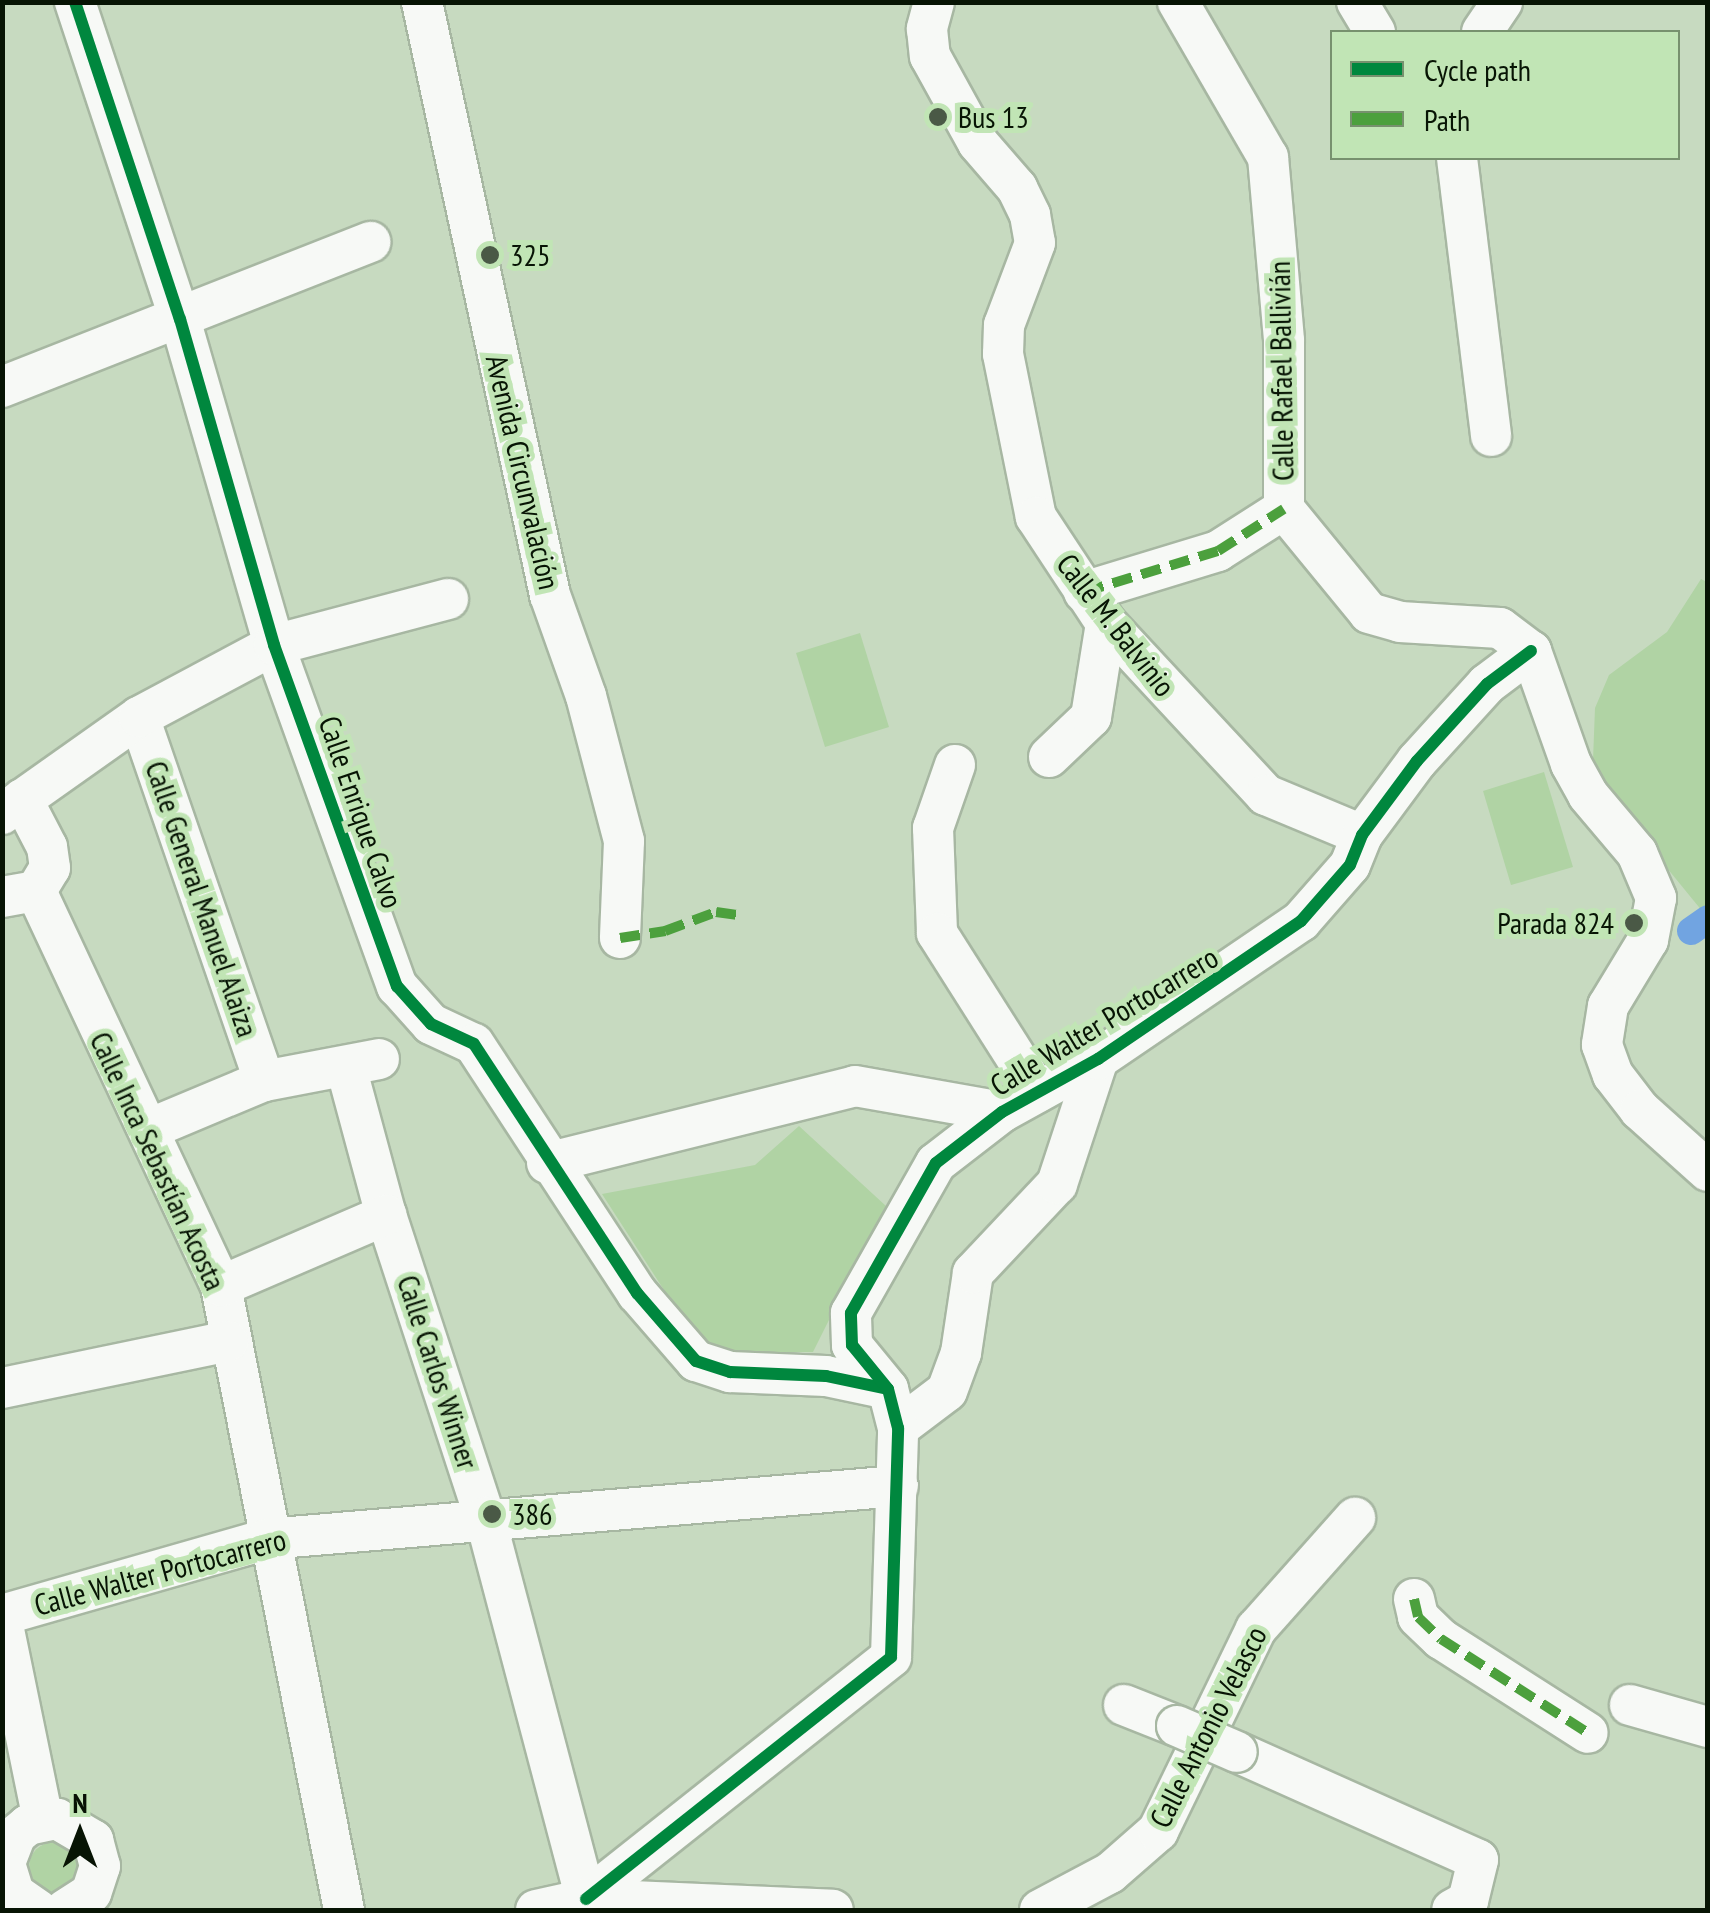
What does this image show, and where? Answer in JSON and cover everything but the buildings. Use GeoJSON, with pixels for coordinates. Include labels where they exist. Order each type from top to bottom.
{"type":"FeatureCollection","features":[{"type":"Feature","properties":{"kind":"street","name":"Calle Enrique Calvo"},"geometry":{"type":"LineString","coordinates":[[76,2],[180,320],[274,644],[397,986],[431,1024],[474,1044],[547,1163],[637,1293],[696,1360],[730,1372],[826,1376],[888,1389]]}},
{"type":"Feature","properties":{"kind":"street","name":"Avenida Circunvalación"},"geometry":{"type":"LineString","coordinates":[[422,2],[550,595],[586,696],[624,840],[620,938]]}},
{"type":"Feature","properties":{"kind":"street","name":"Calle M. Balvinio"},"geometry":{"type":"LineString","coordinates":[[934,2],[926,44],[930,56],[978,143],[1017,188],[1030,215],[1035,243],[1004,325],[1006,374],[1020,419],[1036,517],[1095,608],[1266,795],[1362,836]]}},
{"type":"Feature","properties":{"kind":"street","name":"Calle Rafael Ballivián"},"geometry":{"type":"LineString","coordinates":[[1178,2],[1268,157],[1284,341],[1284,508],[1369,613],[1400,622],[1500,628],[1531,650]]}},
{"type":"Feature","properties":{"kind":"street"},"geometry":{"type":"LineString","coordinates":[[1357,2],[1374,30]]}},
{"type":"Feature","properties":{"kind":"street"},"geometry":{"type":"LineString","coordinates":[[1483,30],[1502,2]]}},
{"type":"Feature","properties":{"kind":"street"},"geometry":{"type":"LineString","coordinates":[[1457,160],[1491,436]]}},
{"type":"Feature","properties":{"kind":"street"},"geometry":{"type":"LineString","coordinates":[[2,388],[371,242]]}},
{"type":"Feature","properties":{"kind":"street"},"geometry":{"type":"LineString","coordinates":[[1049,758],[1090,717],[1095,608],[1218,551],[1284,508]]}},
{"type":"Feature","properties":{"kind":"street"},"geometry":{"type":"LineString","coordinates":[[12,806],[139,717],[274,644],[448,599]]}},
{"type":"Feature","properties":{"kind":"street"},"geometry":{"type":"LineString","coordinates":[[1531,650],[1572,764],[1588,795],[1637,854],[1656,898],[1648,940],[1608,1006],[1602,1045],[1613,1075],[1640,1110],[1708,1171]]}},
{"type":"Feature","properties":{"kind":"street","name":"Calle Walter Portocarrero"},"geometry":{"type":"LineString","coordinates":[[2,1618],[267,1539],[485,1517],[898,1486],[898,1428],[888,1389],[852,1345],[858,1294],[936,1163],[1002,1112],[1098,1059],[1301,921],[1350,865],[1362,836],[1475,697],[1531,650]]}},
{"type":"Feature","properties":{"kind":"street","name":"Calle General Manuel Alaiza"},"geometry":{"type":"LineString","coordinates":[[139,717],[264,1081]]}},
{"type":"Feature","properties":{"kind":"street"},"geometry":{"type":"LineString","coordinates":[[955,765],[933,828],[936,933],[1038,1092]]}},
{"type":"Feature","properties":{"kind":"street","name":"Calle Inca Sebastían Acosta"},"geometry":{"type":"LineString","coordinates":[[12,806],[50,857],[19,894],[149,1129],[221,1286],[267,1539],[344,1910]]}},
{"type":"Feature","properties":{"kind":"street"},"geometry":{"type":"LineString","coordinates":[[898,1428],[947,1390],[962,1353],[974,1273],[1056,1184],[1098,1059]]}},
{"type":"Feature","properties":{"kind":"street","name":"Calle Carlos Winner"},"geometry":{"type":"LineString","coordinates":[[264,1081],[363,1063],[386,1215],[485,1517],[587,1905]]}},
{"type":"Feature","properties":{"kind":"street"},"geometry":{"type":"LineString","coordinates":[[149,1129],[264,1081]]}},
{"type":"Feature","properties":{"kind":"street"},"geometry":{"type":"LineString","coordinates":[[547,1163],[854,1086],[1002,1112]]}},
{"type":"Feature","properties":{"kind":"street"},"geometry":{"type":"LineString","coordinates":[[221,1286],[386,1215]]}},
{"type":"Feature","properties":{"kind":"street"},"geometry":{"type":"LineString","coordinates":[[2,1388],[228,1341]]}},
{"type":"Feature","properties":{"kind":"street"},"geometry":{"type":"LineString","coordinates":[[587,1905],[892,1658],[898,1486]]}},
{"type":"Feature","properties":{"kind":"street","name":"Calle Antonio Velasco"},"geometry":{"type":"LineString","coordinates":[[1040,1910],[1110,1873],[1158,1831],[1256,1629],[1354,1518]]}},
{"type":"Feature","properties":{"kind":"street"},"geometry":{"type":"LineString","coordinates":[[1414,1600],[1418,1617],[1441,1638],[1588,1733]]}},
{"type":"Feature","properties":{"kind":"street"},"geometry":{"type":"LineString","coordinates":[[2,1618],[21,1827],[5,1863],[14,1893],[38,1910]]}},
{"type":"Feature","properties":{"kind":"street"},"geometry":{"type":"LineString","coordinates":[[1124,1705],[1478,1860],[1468,1901],[1452,1910]]}},
{"type":"Feature","properties":{"kind":"street"},"geometry":{"type":"LineString","coordinates":[[1630,1706],[1708,1727]]}},
{"type":"Feature","properties":{"kind":"street"},"geometry":{"type":"LineString","coordinates":[[21,1827],[71,1822],[98,1852],[92,1893],[68,1910]]}},
{"type":"Feature","properties":{"kind":"street"},"geometry":{"type":"LineString","coordinates":[[536,1910],[587,1905],[833,1910]]}},
{"type":"Feature","properties":{"kind":"green space"},"geometry":{"type":"Polygon","coordinates":[[[1701,579],[1707,582],[1707,917],[1618,808],[1593,760],[1595,708],[1609,675],[1667,632],[1701,579]]]}},
{"type":"Feature","properties":{"kind":"green space"},"geometry":{"type":"Polygon","coordinates":[[[860,633],[889,727],[825,747],[796,653],[860,633]]]}},
{"type":"Feature","properties":{"kind":"green space"},"geometry":{"type":"Polygon","coordinates":[[[1544,772],[1573,867],[1511,885],[1483,791],[1544,772]]]}},
{"type":"Feature","properties":{"kind":"green space"},"geometry":{"type":"Polygon","coordinates":[[[799,1126],[886,1206],[813,1352],[704,1352],[602,1194],[755,1165],[799,1126]]]}},
{"type":"Feature","properties":{"kind":"green space"},"geometry":{"type":"Polygon","coordinates":[[[54,1842],[72,1849],[79,1867],[72,1885],[54,1892],[36,1885],[29,1867],[36,1849],[54,1842]]]}},
{"type":"Feature","properties":{"kind":"waterway"},"geometry":{"type":"LineString","coordinates":[[1691,931],[1708,919]]}},
{"type":"Feature","properties":{"kind":"marked path"},"geometry":{"type":"LineString","coordinates":[[1084,592],[1218,551],[1284,509]]}},
{"type":"Feature","properties":{"kind":"marked path"},"geometry":{"type":"LineString","coordinates":[[620,938],[665,931],[716,912],[744,916]]}},
{"type":"Feature","properties":{"kind":"marked path"},"geometry":{"type":"LineString","coordinates":[[1414,1599],[1418,1617],[1441,1639],[1588,1733]]}},
{"type":"Feature","properties":{"kind":"cycle path"},"geometry":{"type":"LineString","coordinates":[[75,2],[180,319],[274,645],[397,986],[431,1024],[474,1044],[637,1293],[696,1361],[730,1372],[826,1376],[888,1389]]}},
{"type":"Feature","properties":{"kind":"cycle path"},"geometry":{"type":"LineString","coordinates":[[586,1899],[891,1657],[898,1428],[888,1389],[852,1345],[851,1313],[936,1163],[1002,1112],[1098,1059],[1301,921],[1350,865],[1362,835],[1417,761],[1487,684],[1531,651]]}},
{"type":"Feature","properties":{"kind":"place","name":"Bus 13"},"geometry":{"type":"Point","coordinates":[938,117]}},
{"type":"Feature","properties":{"kind":"place","name":"325"},"geometry":{"type":"Point","coordinates":[490,255]}},
{"type":"Feature","properties":{"kind":"place","name":"Parada 824"},"geometry":{"type":"Point","coordinates":[1634,923]}},
{"type":"Feature","properties":{"kind":"place","name":"386"},"geometry":{"type":"Point","coordinates":[492,1514]}}]}
